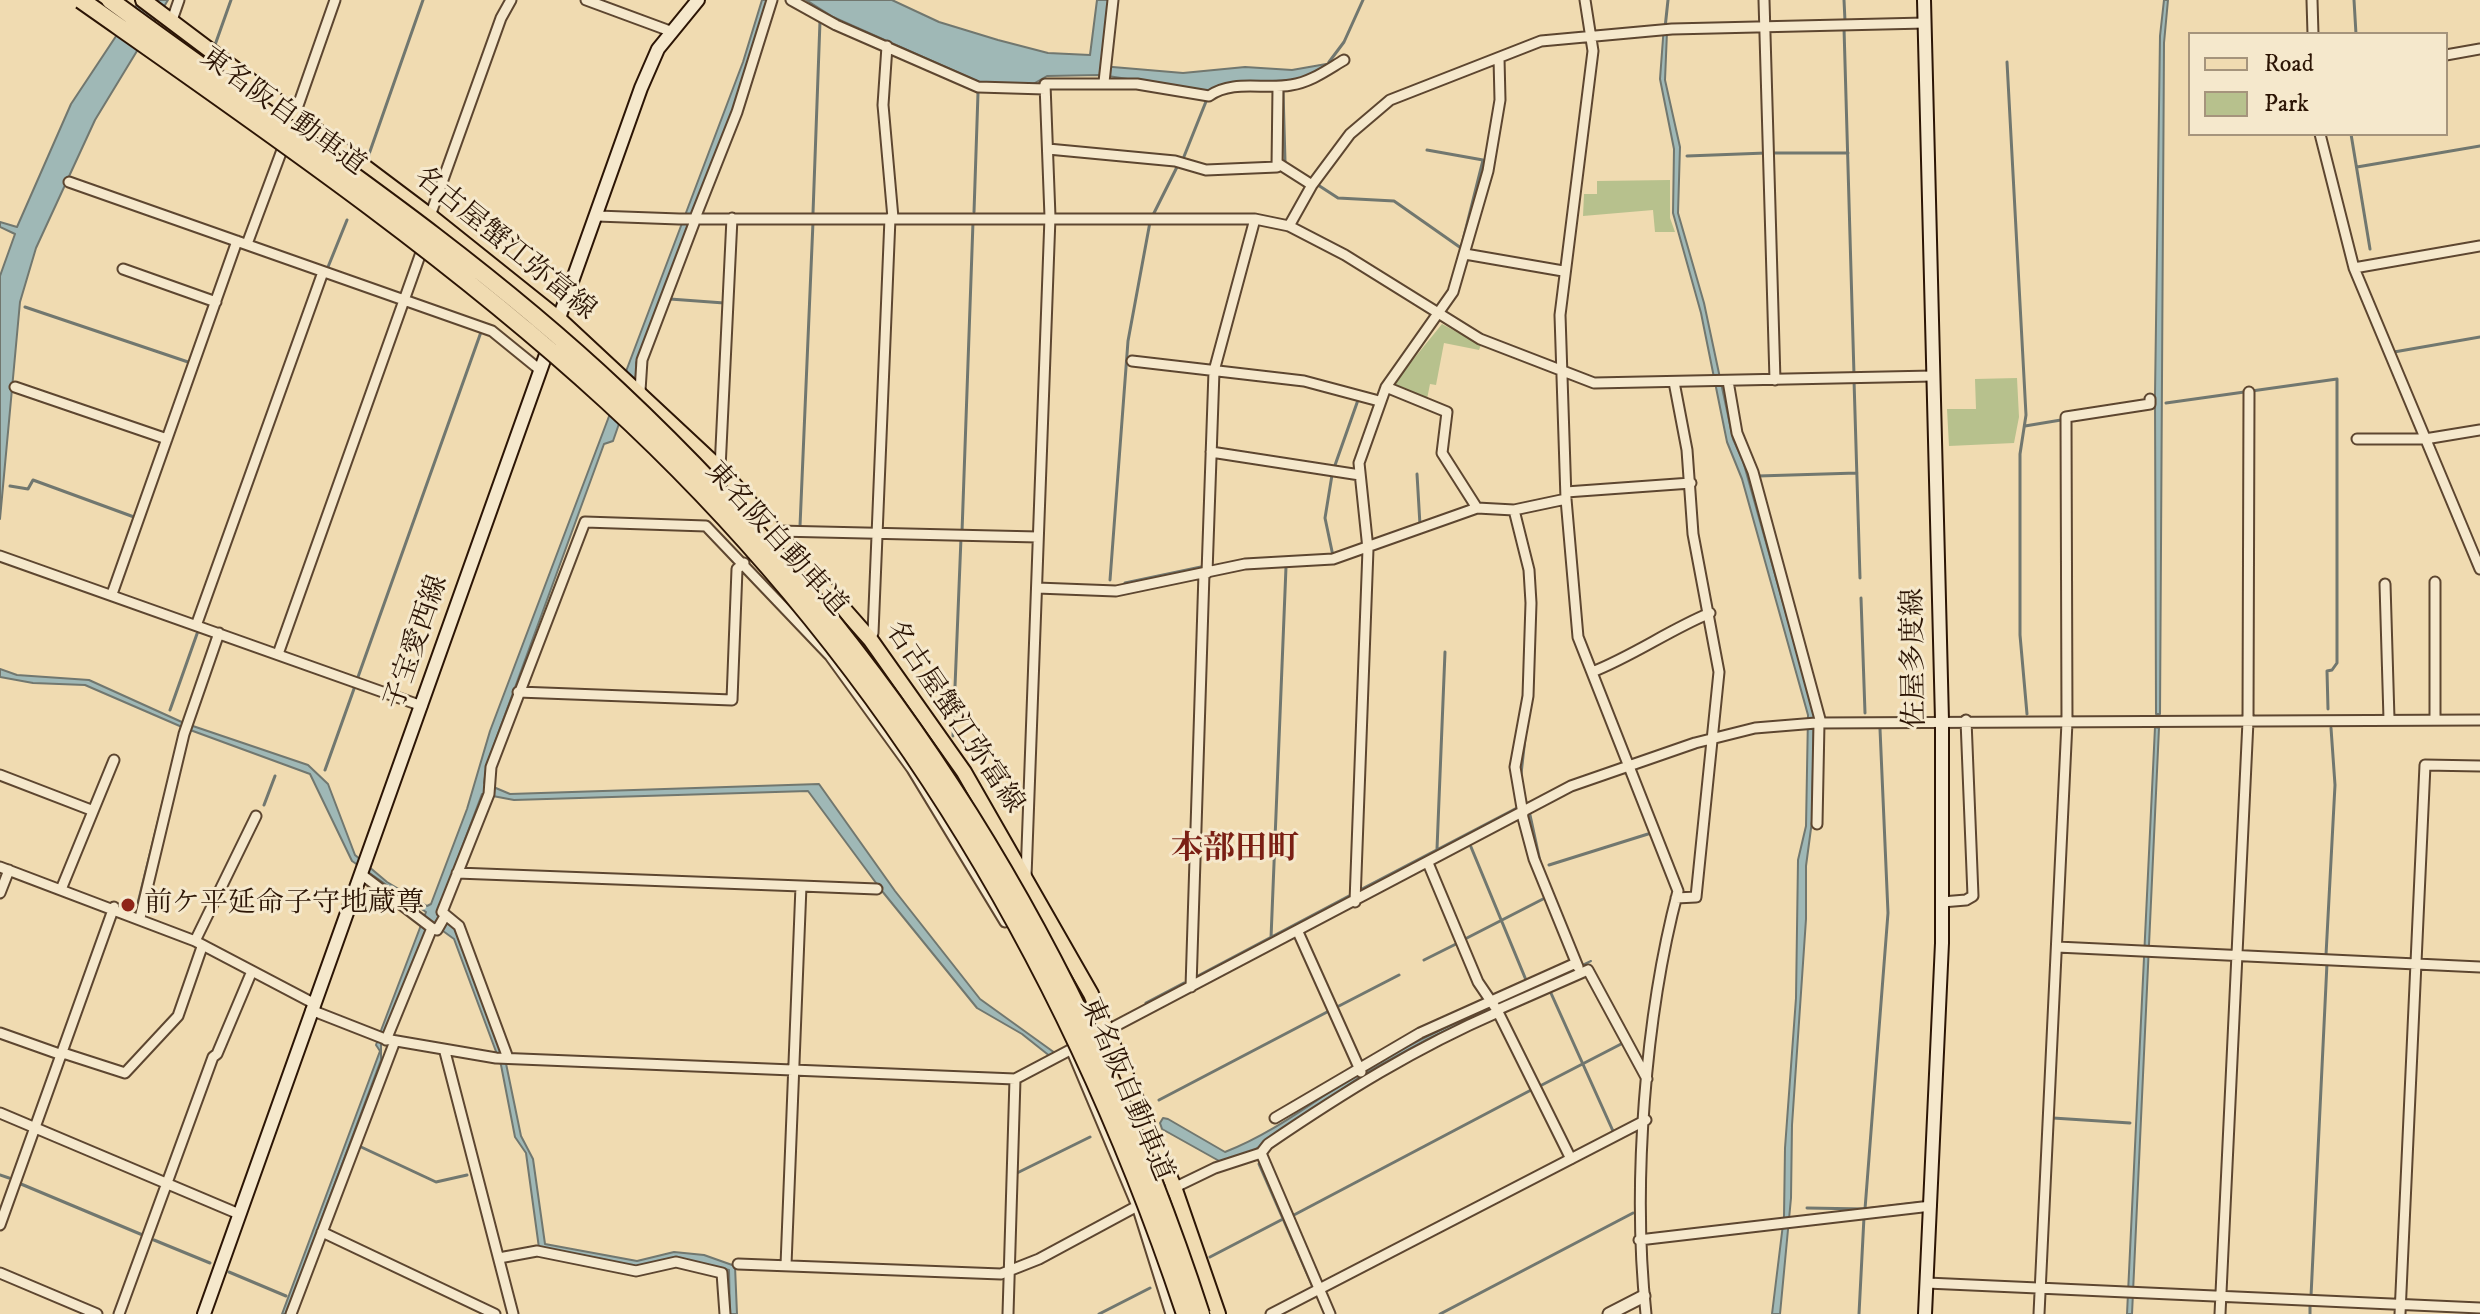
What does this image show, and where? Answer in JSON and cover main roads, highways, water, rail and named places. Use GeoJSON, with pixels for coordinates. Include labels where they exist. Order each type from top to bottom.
{"type":"FeatureCollection","features":[{"type":"Feature","properties":{"kind":"highway","name":"東名阪自動車道"},"geometry":{"type":"LineString","coordinates":[[81,0],[425,251],[551,353],[692,484],[840,652],[904,739],[1025,935],[1084,1053],[1128,1156],[1185,1314]]}},
{"type":"Feature","properties":{"kind":"highway","name":"東名阪自動車道"},"geometry":{"type":"LineString","coordinates":[[110,0],[447,248],[616,387],[763,537],[853,643],[925,742],[1038,927],[1098,1046],[1143,1150],[1201,1314]]}},
{"type":"Feature","properties":{"kind":"main road","name":"名古屋蟹江弥富線"},"geometry":{"type":"LineString","coordinates":[[143,0],[430,217],[560,320],[639,390],[720,469],[778,531],[870,639],[964,772],[1026,877],[1108,1030],[1174,1187],[1218,1314]]}},
{"type":"Feature","properties":{"kind":"main road","name":"子宝愛西線"},"geometry":{"type":"LineString","coordinates":[[204,1314],[641,88],[658,49],[698,0]]}},
{"type":"Feature","properties":{"kind":"main road","name":"佐屋多度線"},"geometry":{"type":"LineString","coordinates":[[1924,0],[1942,720],[1942,902],[1925,1314]]}},
{"type":"Feature","properties":{"kind":"water"},"geometry":{"type":"Polygon","coordinates":[[[140,0],[168,0],[95,120],[36,248],[20,302],[0,519],[0,276],[15,234],[0,227],[0,222],[17,227],[71,104],[140,0]]]}},
{"type":"Feature","properties":{"kind":"water"},"geometry":{"type":"Polygon","coordinates":[[[762,0],[769,0],[752,59],[636,363],[637,372],[613,441],[604,444],[487,764],[484,783],[510,794],[819,784],[895,891],[980,999],[1055,1053],[1051,1057],[1022,1034],[977,1008],[882,891],[808,791],[514,800],[482,794],[438,911],[439,916],[455,925],[503,1049],[521,1136],[533,1159],[545,1244],[637,1261],[674,1252],[704,1255],[735,1266],[737,1314],[730,1314],[729,1270],[676,1258],[637,1268],[539,1248],[526,1153],[515,1137],[501,1065],[454,939],[432,923],[381,1043],[381,1060],[286,1314],[282,1314],[380,1051],[376,1045],[426,912],[352,861],[310,774],[182,727],[85,685],[33,683],[0,677],[0,669],[17,675],[89,680],[184,723],[308,765],[328,784],[355,855],[387,882],[427,906],[431,904],[467,809],[490,731],[743,62],[762,0]]]}},
{"type":"Feature","properties":{"kind":"water"},"geometry":{"type":"Polygon","coordinates":[[[806,0],[892,0],[939,22],[998,40],[1048,53],[1090,55],[1097,0],[1109,0],[1101,66],[1183,73],[1245,67],[1292,70],[1332,63],[1306,79],[1223,84],[1208,91],[1101,75],[1047,76],[1028,87],[979,82],[833,17],[806,0]]]}},
{"type":"Feature","properties":{"kind":"water"},"geometry":{"type":"Polygon","coordinates":[[[2164,0],[2168,0],[2164,43],[2160,714],[2156,714],[2155,395],[2160,36],[2164,0]]]}},
{"type":"Feature","properties":{"kind":"water"},"geometry":{"type":"Polygon","coordinates":[[[1664,25],[1667,32],[1665,80],[1680,147],[1678,213],[1704,303],[1733,439],[1743,461],[1814,713],[1812,821],[1806,866],[1791,1198],[1780,1314],[1772,1314],[1784,1216],[1785,1148],[1796,998],[1798,860],[1806,826],[1808,715],[1742,479],[1727,442],[1701,313],[1673,213],[1674,149],[1660,79],[1664,25]]]}},
{"type":"Feature","properties":{"kind":"water"},"geometry":{"type":"Polygon","coordinates":[[[2155,727],[2159,728],[2132,1314],[2127,1314],[2155,727]]]}},
{"type":"Feature","properties":{"kind":"water"},"geometry":{"type":"Polygon","coordinates":[[[1591,961],[1426,1040],[1364,1074],[1253,1151],[1221,1162],[1162,1129],[1160,1123],[1163,1118],[1168,1119],[1225,1152],[1280,1124],[1393,1054],[1591,961]]]}},
{"type":"Feature","properties":{"kind":"waterway"},"geometry":{"type":"LineString","coordinates":[[215,45],[231,0]]}},
{"type":"Feature","properties":{"kind":"waterway"},"geometry":{"type":"LineString","coordinates":[[368,157],[423,0]]}},
{"type":"Feature","properties":{"kind":"waterway"},"geometry":{"type":"LineString","coordinates":[[1329,62],[1344,42],[1363,0]]}},
{"type":"Feature","properties":{"kind":"waterway"},"geometry":{"type":"LineString","coordinates":[[1665,28],[1668,0]]}},
{"type":"Feature","properties":{"kind":"waterway"},"geometry":{"type":"LineString","coordinates":[[1844,0],[1845,21]]}},
{"type":"Feature","properties":{"kind":"waterway"},"geometry":{"type":"LineString","coordinates":[[2354,0],[2356,32]]}},
{"type":"Feature","properties":{"kind":"waterway"},"geometry":{"type":"LineString","coordinates":[[813,213],[820,21]]}},
{"type":"Feature","properties":{"kind":"waterway"},"geometry":{"type":"LineString","coordinates":[[1844,28],[1854,375]]}},
{"type":"Feature","properties":{"kind":"waterway"},"geometry":{"type":"LineString","coordinates":[[2007,62],[2026,415],[2020,454],[2020,635],[2027,714]]}},
{"type":"Feature","properties":{"kind":"waterway"},"geometry":{"type":"LineString","coordinates":[[1283,91],[1285,161]]}},
{"type":"Feature","properties":{"kind":"waterway"},"geometry":{"type":"LineString","coordinates":[[974,212],[978,93]]}},
{"type":"Feature","properties":{"kind":"waterway"},"geometry":{"type":"LineString","coordinates":[[1183,159],[1207,99]]}},
{"type":"Feature","properties":{"kind":"waterway"},"geometry":{"type":"LineString","coordinates":[[2351,136],[2370,249]]}},
{"type":"Feature","properties":{"kind":"waterway"},"geometry":{"type":"LineString","coordinates":[[2357,167],[2480,146]]}},
{"type":"Feature","properties":{"kind":"waterway"},"geometry":{"type":"LineString","coordinates":[[1318,185],[1338,198],[1394,201],[1461,248],[1483,160],[1427,150]]}},
{"type":"Feature","properties":{"kind":"waterway"},"geometry":{"type":"LineString","coordinates":[[1687,156],[1766,153]]}},
{"type":"Feature","properties":{"kind":"waterway"},"geometry":{"type":"LineString","coordinates":[[1772,153],[1848,153]]}},
{"type":"Feature","properties":{"kind":"waterway"},"geometry":{"type":"LineString","coordinates":[[1153,215],[1178,165]]}},
{"type":"Feature","properties":{"kind":"waterway"},"geometry":{"type":"LineString","coordinates":[[328,267],[347,220]]}},
{"type":"Feature","properties":{"kind":"waterway"},"geometry":{"type":"LineString","coordinates":[[800,526],[813,222]]}},
{"type":"Feature","properties":{"kind":"waterway"},"geometry":{"type":"LineString","coordinates":[[962,532],[973,222]]}},
{"type":"Feature","properties":{"kind":"waterway"},"geometry":{"type":"LineString","coordinates":[[1110,580],[1128,341],[1150,222]]}},
{"type":"Feature","properties":{"kind":"waterway"},"geometry":{"type":"LineString","coordinates":[[670,299],[724,303]]}},
{"type":"Feature","properties":{"kind":"waterway"},"geometry":{"type":"LineString","coordinates":[[25,307],[191,363]]}},
{"type":"Feature","properties":{"kind":"waterway"},"geometry":{"type":"LineString","coordinates":[[358,677],[481,332]]}},
{"type":"Feature","properties":{"kind":"waterway"},"geometry":{"type":"LineString","coordinates":[[2394,352],[2480,337]]}},
{"type":"Feature","properties":{"kind":"waterway"},"geometry":{"type":"LineString","coordinates":[[2166,403],[2337,379],[2337,663],[2327,671],[2328,709]]}},
{"type":"Feature","properties":{"kind":"waterway"},"geometry":{"type":"LineString","coordinates":[[1854,380],[1860,578]]}},
{"type":"Feature","properties":{"kind":"waterway"},"geometry":{"type":"LineString","coordinates":[[1334,468],[1358,400]]}},
{"type":"Feature","properties":{"kind":"waterway"},"geometry":{"type":"LineString","coordinates":[[2025,426],[2061,420]]}},
{"type":"Feature","properties":{"kind":"waterway"},"geometry":{"type":"LineString","coordinates":[[1758,476],[1857,473]]}},
{"type":"Feature","properties":{"kind":"waterway"},"geometry":{"type":"LineString","coordinates":[[1417,474],[1420,525]]}},
{"type":"Feature","properties":{"kind":"waterway"},"geometry":{"type":"LineString","coordinates":[[1332,475],[1325,518],[1333,556]]}},
{"type":"Feature","properties":{"kind":"waterway"},"geometry":{"type":"LineString","coordinates":[[10,486],[28,489],[33,480],[134,517]]}},
{"type":"Feature","properties":{"kind":"waterway"},"geometry":{"type":"LineString","coordinates":[[1524,532],[1527,544]]}},
{"type":"Feature","properties":{"kind":"waterway"},"geometry":{"type":"LineString","coordinates":[[953,736],[961,538]]}},
{"type":"Feature","properties":{"kind":"waterway"},"geometry":{"type":"LineString","coordinates":[[1125,583],[1201,567]]}},
{"type":"Feature","properties":{"kind":"waterway"},"geometry":{"type":"LineString","coordinates":[[1271,938],[1286,567]]}},
{"type":"Feature","properties":{"kind":"waterway"},"geometry":{"type":"LineString","coordinates":[[1861,598],[1865,713]]}},
{"type":"Feature","properties":{"kind":"waterway"},"geometry":{"type":"LineString","coordinates":[[170,710],[198,631]]}},
{"type":"Feature","properties":{"kind":"waterway"},"geometry":{"type":"LineString","coordinates":[[1437,849],[1445,652]]}},
{"type":"Feature","properties":{"kind":"waterway"},"geometry":{"type":"LineString","coordinates":[[1532,691],[1533,671]]}},
{"type":"Feature","properties":{"kind":"waterway"},"geometry":{"type":"LineString","coordinates":[[325,770],[355,686]]}},
{"type":"Feature","properties":{"kind":"waterway"},"geometry":{"type":"LineString","coordinates":[[2326,955],[2335,785],[2331,728]]}},
{"type":"Feature","properties":{"kind":"waterway"},"geometry":{"type":"LineString","coordinates":[[1865,1209],[1888,913],[1880,729]]}},
{"type":"Feature","properties":{"kind":"waterway"},"geometry":{"type":"LineString","coordinates":[[1521,774],[1525,738]]}},
{"type":"Feature","properties":{"kind":"waterway"},"geometry":{"type":"LineString","coordinates":[[264,805],[275,776]]}},
{"type":"Feature","properties":{"kind":"waterway"},"geometry":{"type":"LineString","coordinates":[[138,903],[164,798]]}},
{"type":"Feature","properties":{"kind":"waterway"},"geometry":{"type":"LineString","coordinates":[[1362,889],[1517,808]]}},
{"type":"Feature","properties":{"kind":"waterway"},"geometry":{"type":"LineString","coordinates":[[1530,815],[1541,866]]}},
{"type":"Feature","properties":{"kind":"waterway"},"geometry":{"type":"LineString","coordinates":[[1549,865],[1648,834]]}},
{"type":"Feature","properties":{"kind":"waterway"},"geometry":{"type":"LineString","coordinates":[[1471,847],[1526,980]]}},
{"type":"Feature","properties":{"kind":"waterway"},"geometry":{"type":"LineString","coordinates":[[1196,977],[1349,896]]}},
{"type":"Feature","properties":{"kind":"waterway"},"geometry":{"type":"LineString","coordinates":[[1463,940],[1543,899]]}},
{"type":"Feature","properties":{"kind":"waterway"},"geometry":{"type":"LineString","coordinates":[[1424,960],[1458,943]]}},
{"type":"Feature","properties":{"kind":"waterway"},"geometry":{"type":"LineString","coordinates":[[2311,1296],[2327,963]]}},
{"type":"Feature","properties":{"kind":"waterway"},"geometry":{"type":"LineString","coordinates":[[1588,965],[1644,1064]]}},
{"type":"Feature","properties":{"kind":"waterway"},"geometry":{"type":"LineString","coordinates":[[1337,1007],[1399,975]]}},
{"type":"Feature","properties":{"kind":"waterway"},"geometry":{"type":"LineString","coordinates":[[1146,1003],[1184,983]]}},
{"type":"Feature","properties":{"kind":"waterway"},"geometry":{"type":"LineString","coordinates":[[1550,991],[1613,1131]]}},
{"type":"Feature","properties":{"kind":"waterway"},"geometry":{"type":"LineString","coordinates":[[1159,1100],[1329,1011]]}},
{"type":"Feature","properties":{"kind":"waterway"},"geometry":{"type":"LineString","coordinates":[[1538,1087],[1623,1043]]}},
{"type":"Feature","properties":{"kind":"waterway"},"geometry":{"type":"LineString","coordinates":[[1292,1216],[1533,1089]]}},
{"type":"Feature","properties":{"kind":"waterway"},"geometry":{"type":"LineString","coordinates":[[2053,1118],[2130,1123]]}},
{"type":"Feature","properties":{"kind":"waterway"},"geometry":{"type":"LineString","coordinates":[[1017,1173],[1090,1137]]}},
{"type":"Feature","properties":{"kind":"waterway"},"geometry":{"type":"LineString","coordinates":[[359,1146],[436,1182],[467,1175]]}},
{"type":"Feature","properties":{"kind":"waterway"},"geometry":{"type":"LineString","coordinates":[[1259,1164],[1313,1287]]}},
{"type":"Feature","properties":{"kind":"waterway"},"geometry":{"type":"LineString","coordinates":[[0,1175],[9,1178]]}},
{"type":"Feature","properties":{"kind":"waterway"},"geometry":{"type":"LineString","coordinates":[[21,1184],[145,1236]]}},
{"type":"Feature","properties":{"kind":"waterway"},"geometry":{"type":"LineString","coordinates":[[1807,1208],[1865,1209],[1917,1203]]}},
{"type":"Feature","properties":{"kind":"waterway"},"geometry":{"type":"LineString","coordinates":[[1440,1314],[1633,1213]]}},
{"type":"Feature","properties":{"kind":"waterway"},"geometry":{"type":"LineString","coordinates":[[1859,1314],[1864,1217]]}},
{"type":"Feature","properties":{"kind":"waterway"},"geometry":{"type":"LineString","coordinates":[[1210,1257],[1283,1219]]}},
{"type":"Feature","properties":{"kind":"waterway"},"geometry":{"type":"LineString","coordinates":[[154,1240],[210,1263]]}},
{"type":"Feature","properties":{"kind":"waterway"},"geometry":{"type":"LineString","coordinates":[[229,1272],[286,1296]]}},
{"type":"Feature","properties":{"kind":"waterway"},"geometry":{"type":"LineString","coordinates":[[1099,1314],[1150,1288]]}},
{"type":"Feature","properties":{"kind":"waterway"},"geometry":{"type":"LineString","coordinates":[[2310,1305],[2310,1314]]}},
{"type":"Feature","properties":{"kind":"place","name":"前ケ平延命子守地蔵尊"},"geometry":{"type":"Point","coordinates":[128,905]}},
{"type":"Feature","properties":{"kind":"district","name":"本部田町"},"geometry":{"type":"Point","coordinates":[1235,851]}}]}
